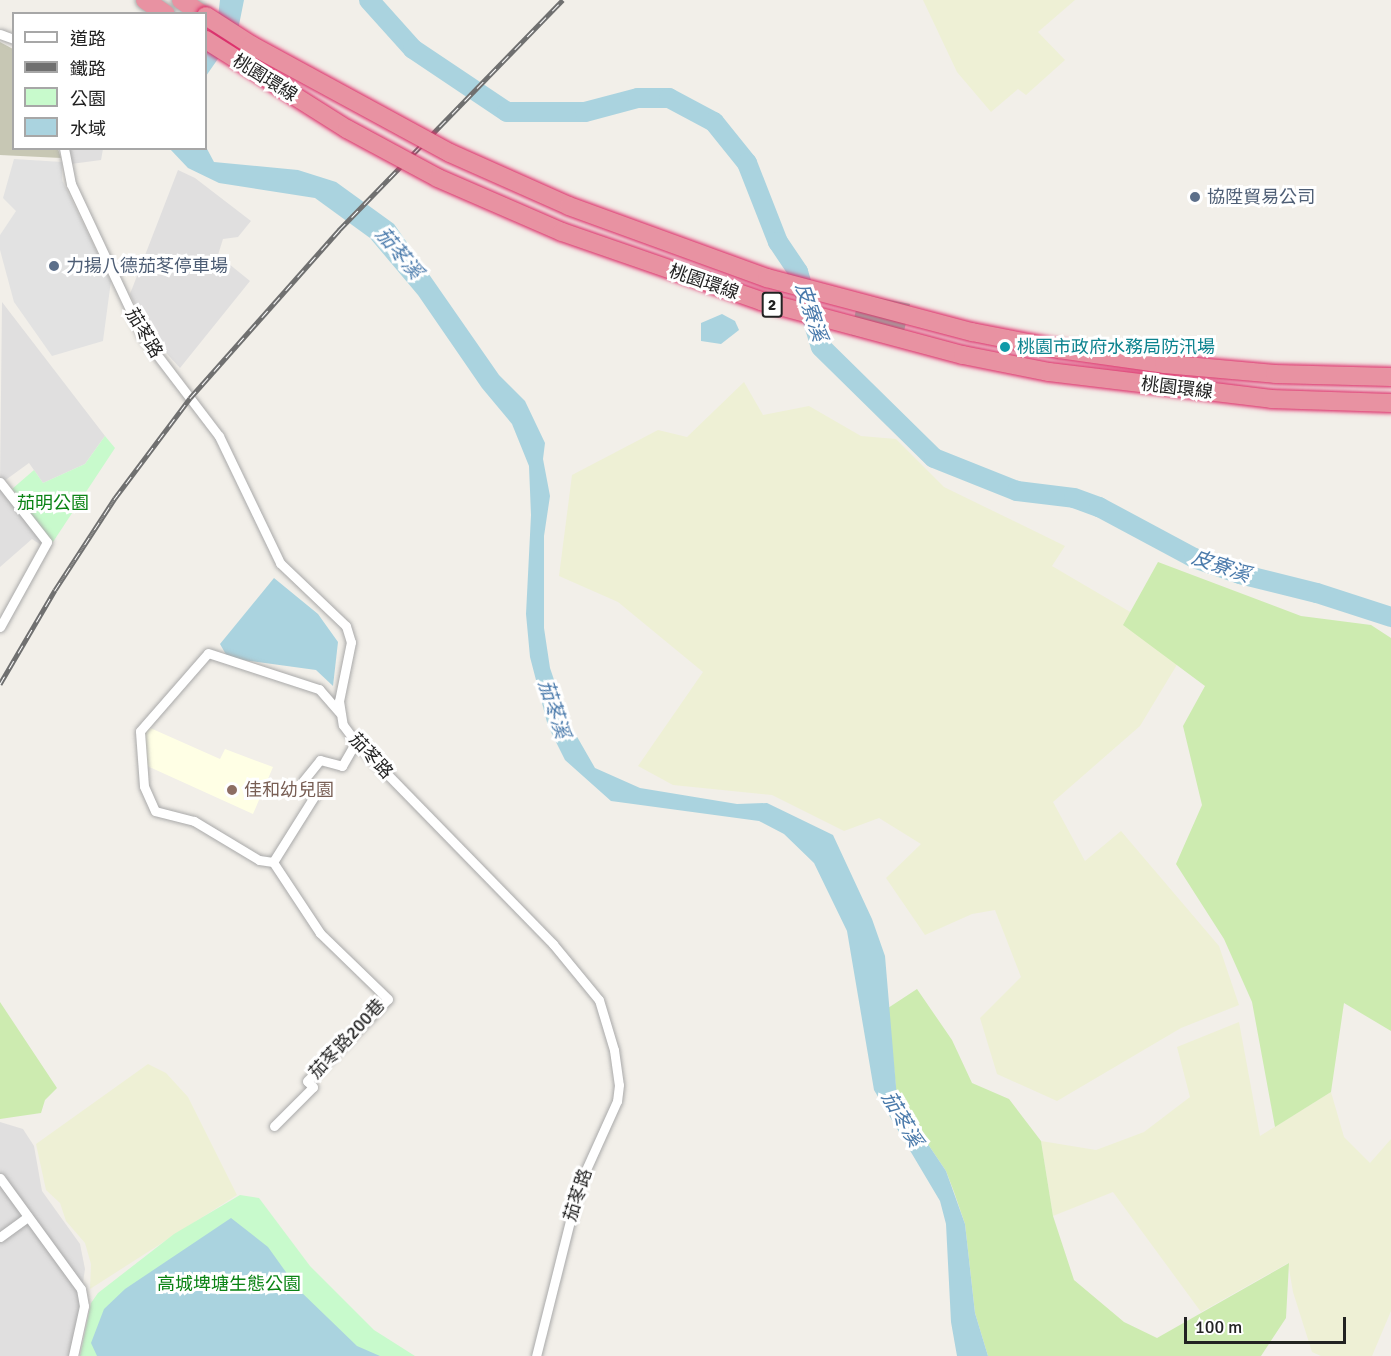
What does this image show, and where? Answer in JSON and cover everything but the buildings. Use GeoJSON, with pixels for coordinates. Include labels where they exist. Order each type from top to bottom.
{"type":"FeatureCollection","features":[{"type":"Feature","properties":{"kind":"highway"},"geometry":{"type":"LineString","coordinates":[[145,0],[163,12]]}},
{"type":"Feature","properties":{"kind":"highway","name":"桃園環線"},"geometry":{"type":"LineString","coordinates":[[181,0],[199,12]]}},
{"type":"Feature","properties":{"kind":"highway","name":"桃園環線"},"geometry":{"type":"LineString","coordinates":[[207,17],[261,51],[450,153],[620,226],[767,278],[972,332],[1059,349],[1164,364],[1275,374],[1391,377]]}},
{"type":"Feature","properties":{"kind":"highway","name":"桃園環線"},"geometry":{"type":"LineString","coordinates":[[207,41],[347,129],[438,178],[562,232],[761,302],[963,355],[1049,372],[1271,399],[1391,403]]}},
{"type":"Feature","properties":{"kind":"street","name":"茄苳路"},"geometry":{"type":"LineString","coordinates":[[64,150],[71,184],[142,335],[219,436],[280,563],[346,626],[351,642],[340,713],[356,742],[553,944],[599,1000],[614,1050],[619,1085],[616,1101],[579,1185],[536,1356]]}},
{"type":"Feature","properties":{"kind":"street"},"geometry":{"type":"LineString","coordinates":[[0,482],[47,542],[0,627]]}},
{"type":"Feature","properties":{"kind":"street"},"geometry":{"type":"LineString","coordinates":[[340,713],[319,689],[208,653],[140,731],[144,786],[155,811],[194,821],[259,860],[273,862],[315,795],[303,781],[320,760],[342,766],[356,742]]}},
{"type":"Feature","properties":{"kind":"street","name":"茄苳路200巷"},"geometry":{"type":"LineString","coordinates":[[273,862],[320,933],[388,999],[307,1081],[313,1087],[274,1126]]}},
{"type":"Feature","properties":{"kind":"street"},"geometry":{"type":"LineString","coordinates":[[0,1178],[81,1289],[84,1306],[73,1356]]}},
{"type":"Feature","properties":{"kind":"street"},"geometry":{"type":"LineString","coordinates":[[0,1237],[28,1217]]}},
{"type":"Feature","properties":{"kind":"shaded area"},"geometry":{"type":"Polygon","coordinates":[[[923,0],[1075,0],[1038,32],[1065,60],[1026,95],[1018,89],[991,112],[957,72],[923,0]]]}},
{"type":"Feature","properties":{"kind":"shaded area"},"geometry":{"type":"Polygon","coordinates":[[[0,42],[12,48],[12,150],[58,150],[61,158],[0,155],[0,42]]]}},
{"type":"Feature","properties":{"kind":"shaded area"},"geometry":{"type":"Polygon","coordinates":[[[68,150],[103,150],[101,160],[71,164],[68,150]]]}},
{"type":"Feature","properties":{"kind":"shaded area","name":"力揚八德茄苳停車場"},"geometry":{"type":"Polygon","coordinates":[[[14,159],[62,162],[62,180],[111,281],[103,341],[52,356],[14,302],[0,250],[0,235],[16,211],[3,198],[14,159]]]}},
{"type":"Feature","properties":{"kind":"shaded area"},"geometry":{"type":"Polygon","coordinates":[[[178,170],[195,178],[251,221],[238,237],[223,239],[218,255],[250,281],[180,368],[148,333],[130,294],[178,170]]]}},
{"type":"Feature","properties":{"kind":"shaded area"},"geometry":{"type":"Polygon","coordinates":[[[2,302],[105,436],[85,464],[43,483],[29,463],[0,484],[2,302]]]}},
{"type":"Feature","properties":{"kind":"shaded area"},"geometry":{"type":"Polygon","coordinates":[[[744,382],[763,415],[809,406],[861,436],[896,439],[944,487],[1065,546],[1052,566],[1132,613],[1124,625],[1178,663],[1140,726],[1053,802],[1085,861],[1121,831],[1219,946],[1239,1005],[1181,1028],[1057,1101],[997,1074],[980,1018],[1021,977],[995,910],[972,914],[925,935],[886,878],[921,844],[879,818],[844,831],[772,795],[673,785],[638,766],[703,672],[618,602],[559,576],[572,475],[658,430],[687,437],[744,382]]]}},
{"type":"Feature","properties":{"kind":"shaded area"},"geometry":{"type":"Polygon","coordinates":[[[0,489],[43,537],[41,545],[32,539],[0,567],[0,489]]]}},
{"type":"Feature","properties":{"kind":"shaded area","name":"佳和幼兒園"},"geometry":{"type":"Polygon","coordinates":[[[148,727],[220,759],[225,749],[273,767],[253,814],[145,765],[144,733],[148,727]]]}},
{"type":"Feature","properties":{"kind":"shaded area"},"geometry":{"type":"Polygon","coordinates":[[[1239,1022],[1260,1136],[1331,1092],[1344,1137],[1370,1163],[1391,1139],[1391,1311],[1372,1356],[1321,1356],[1312,1352],[1293,1292],[1288,1263],[1201,1312],[1113,1192],[1053,1216],[1041,1141],[1096,1150],[1144,1132],[1190,1097],[1177,1047],[1239,1022]]]}},
{"type":"Feature","properties":{"kind":"shaded area"},"geometry":{"type":"Polygon","coordinates":[[[148,1064],[166,1073],[188,1097],[237,1195],[90,1289],[91,1264],[85,1243],[66,1221],[60,1203],[46,1190],[36,1144],[148,1064]]]}},
{"type":"Feature","properties":{"kind":"shaded area"},"geometry":{"type":"Polygon","coordinates":[[[0,1122],[23,1129],[34,1146],[42,1191],[80,1244],[85,1269],[72,1356],[0,1356],[0,1122]]]}},
{"type":"Feature","properties":{"kind":"green space"},"geometry":{"type":"Polygon","coordinates":[[[859,294],[910,304],[901,345],[851,335],[859,294]]]}},
{"type":"Feature","properties":{"kind":"green space","name":"茄明公園"},"geometry":{"type":"Polygon","coordinates":[[[105,436],[115,448],[53,542],[12,489],[34,470],[43,483],[85,464],[105,436]]]}},
{"type":"Feature","properties":{"kind":"green space"},"geometry":{"type":"Polygon","coordinates":[[[1158,562],[1301,616],[1371,625],[1391,638],[1391,1031],[1344,1003],[1331,1092],[1275,1127],[1252,1002],[1224,939],[1176,864],[1202,805],[1183,726],[1205,686],[1123,625],[1158,562]]]}},
{"type":"Feature","properties":{"kind":"green space"},"geometry":{"type":"Polygon","coordinates":[[[917,989],[952,1040],[972,1083],[1009,1099],[1041,1141],[1053,1216],[1074,1280],[1124,1322],[1157,1338],[1289,1263],[1286,1318],[1261,1356],[988,1356],[975,1313],[965,1224],[954,1192],[946,1171],[897,1098],[888,1008],[917,989]]]}},
{"type":"Feature","properties":{"kind":"green space"},"geometry":{"type":"Polygon","coordinates":[[[0,1002],[57,1088],[45,1100],[41,1113],[0,1119],[0,1002]]]}},
{"type":"Feature","properties":{"kind":"green space","name":"高城埤塘生態公園"},"geometry":{"type":"Polygon","coordinates":[[[240,1195],[259,1198],[310,1266],[374,1330],[415,1356],[80,1356],[91,1303],[98,1293],[174,1234],[240,1195]]]}},
{"type":"Feature","properties":{"kind":"water"},"geometry":{"type":"Polygon","coordinates":[[[220,0],[244,0],[238,30],[207,75],[207,39],[218,17],[220,0]]]}},
{"type":"Feature","properties":{"kind":"water","name":"茄苳溪"},"geometry":{"type":"Polygon","coordinates":[[[207,149],[214,162],[298,170],[336,182],[394,224],[499,375],[525,401],[545,443],[543,459],[550,496],[544,536],[544,628],[550,668],[568,721],[595,768],[640,788],[737,804],[767,803],[833,835],[872,919],[885,956],[897,1098],[946,1171],[965,1224],[975,1313],[988,1356],[957,1356],[951,1322],[946,1224],[940,1201],[874,1090],[847,931],[814,863],[784,834],[759,821],[611,801],[565,760],[548,726],[530,657],[526,614],[531,515],[529,466],[512,424],[482,388],[418,295],[370,238],[315,198],[219,183],[188,168],[171,150],[207,149]]]}},
{"type":"Feature","properties":{"kind":"water"},"geometry":{"type":"Polygon","coordinates":[[[722,314],[735,321],[739,330],[721,344],[701,341],[701,323],[722,314]]]}},
{"type":"Feature","properties":{"kind":"water"},"geometry":{"type":"Polygon","coordinates":[[[274,578],[318,614],[338,642],[333,686],[316,670],[228,658],[220,644],[274,578]]]}},
{"type":"Feature","properties":{"kind":"water","name":"高城埤塘生態公園"},"geometry":{"type":"Polygon","coordinates":[[[231,1218],[268,1247],[298,1289],[357,1346],[380,1356],[97,1356],[91,1343],[104,1309],[125,1289],[231,1218]]]}},
{"type":"Feature","properties":{"kind":"waterway","name":"皮寮溪"},"geometry":{"type":"LineString","coordinates":[[369,0],[413,49],[507,112],[585,112],[638,98],[669,98],[714,122],[747,163],[778,242],[798,272],[821,347],[934,458],[1017,491],[1074,498],[1099,507],[1194,558],[1240,574],[1317,593],[1391,617]]}},
{"type":"Feature","properties":{"kind":"railway"},"geometry":{"type":"LineString","coordinates":[[0,684],[55,590],[115,498],[190,398],[339,230],[563,0]]}},
{"type":"Feature","properties":{"kind":"place","name":"協陞貿易公司"},"geometry":{"type":"Point","coordinates":[1195,197]}},
{"type":"Feature","properties":{"kind":"place","name":"力揚八德茄苳停車場"},"geometry":{"type":"Point","coordinates":[54,266]}},
{"type":"Feature","properties":{"kind":"place","name":"桃園市政府水務局防汛場"},"geometry":{"type":"Point","coordinates":[1005,347]}},
{"type":"Feature","properties":{"kind":"place","name":"佳和幼兒園"},"geometry":{"type":"Point","coordinates":[232,790]}}]}
